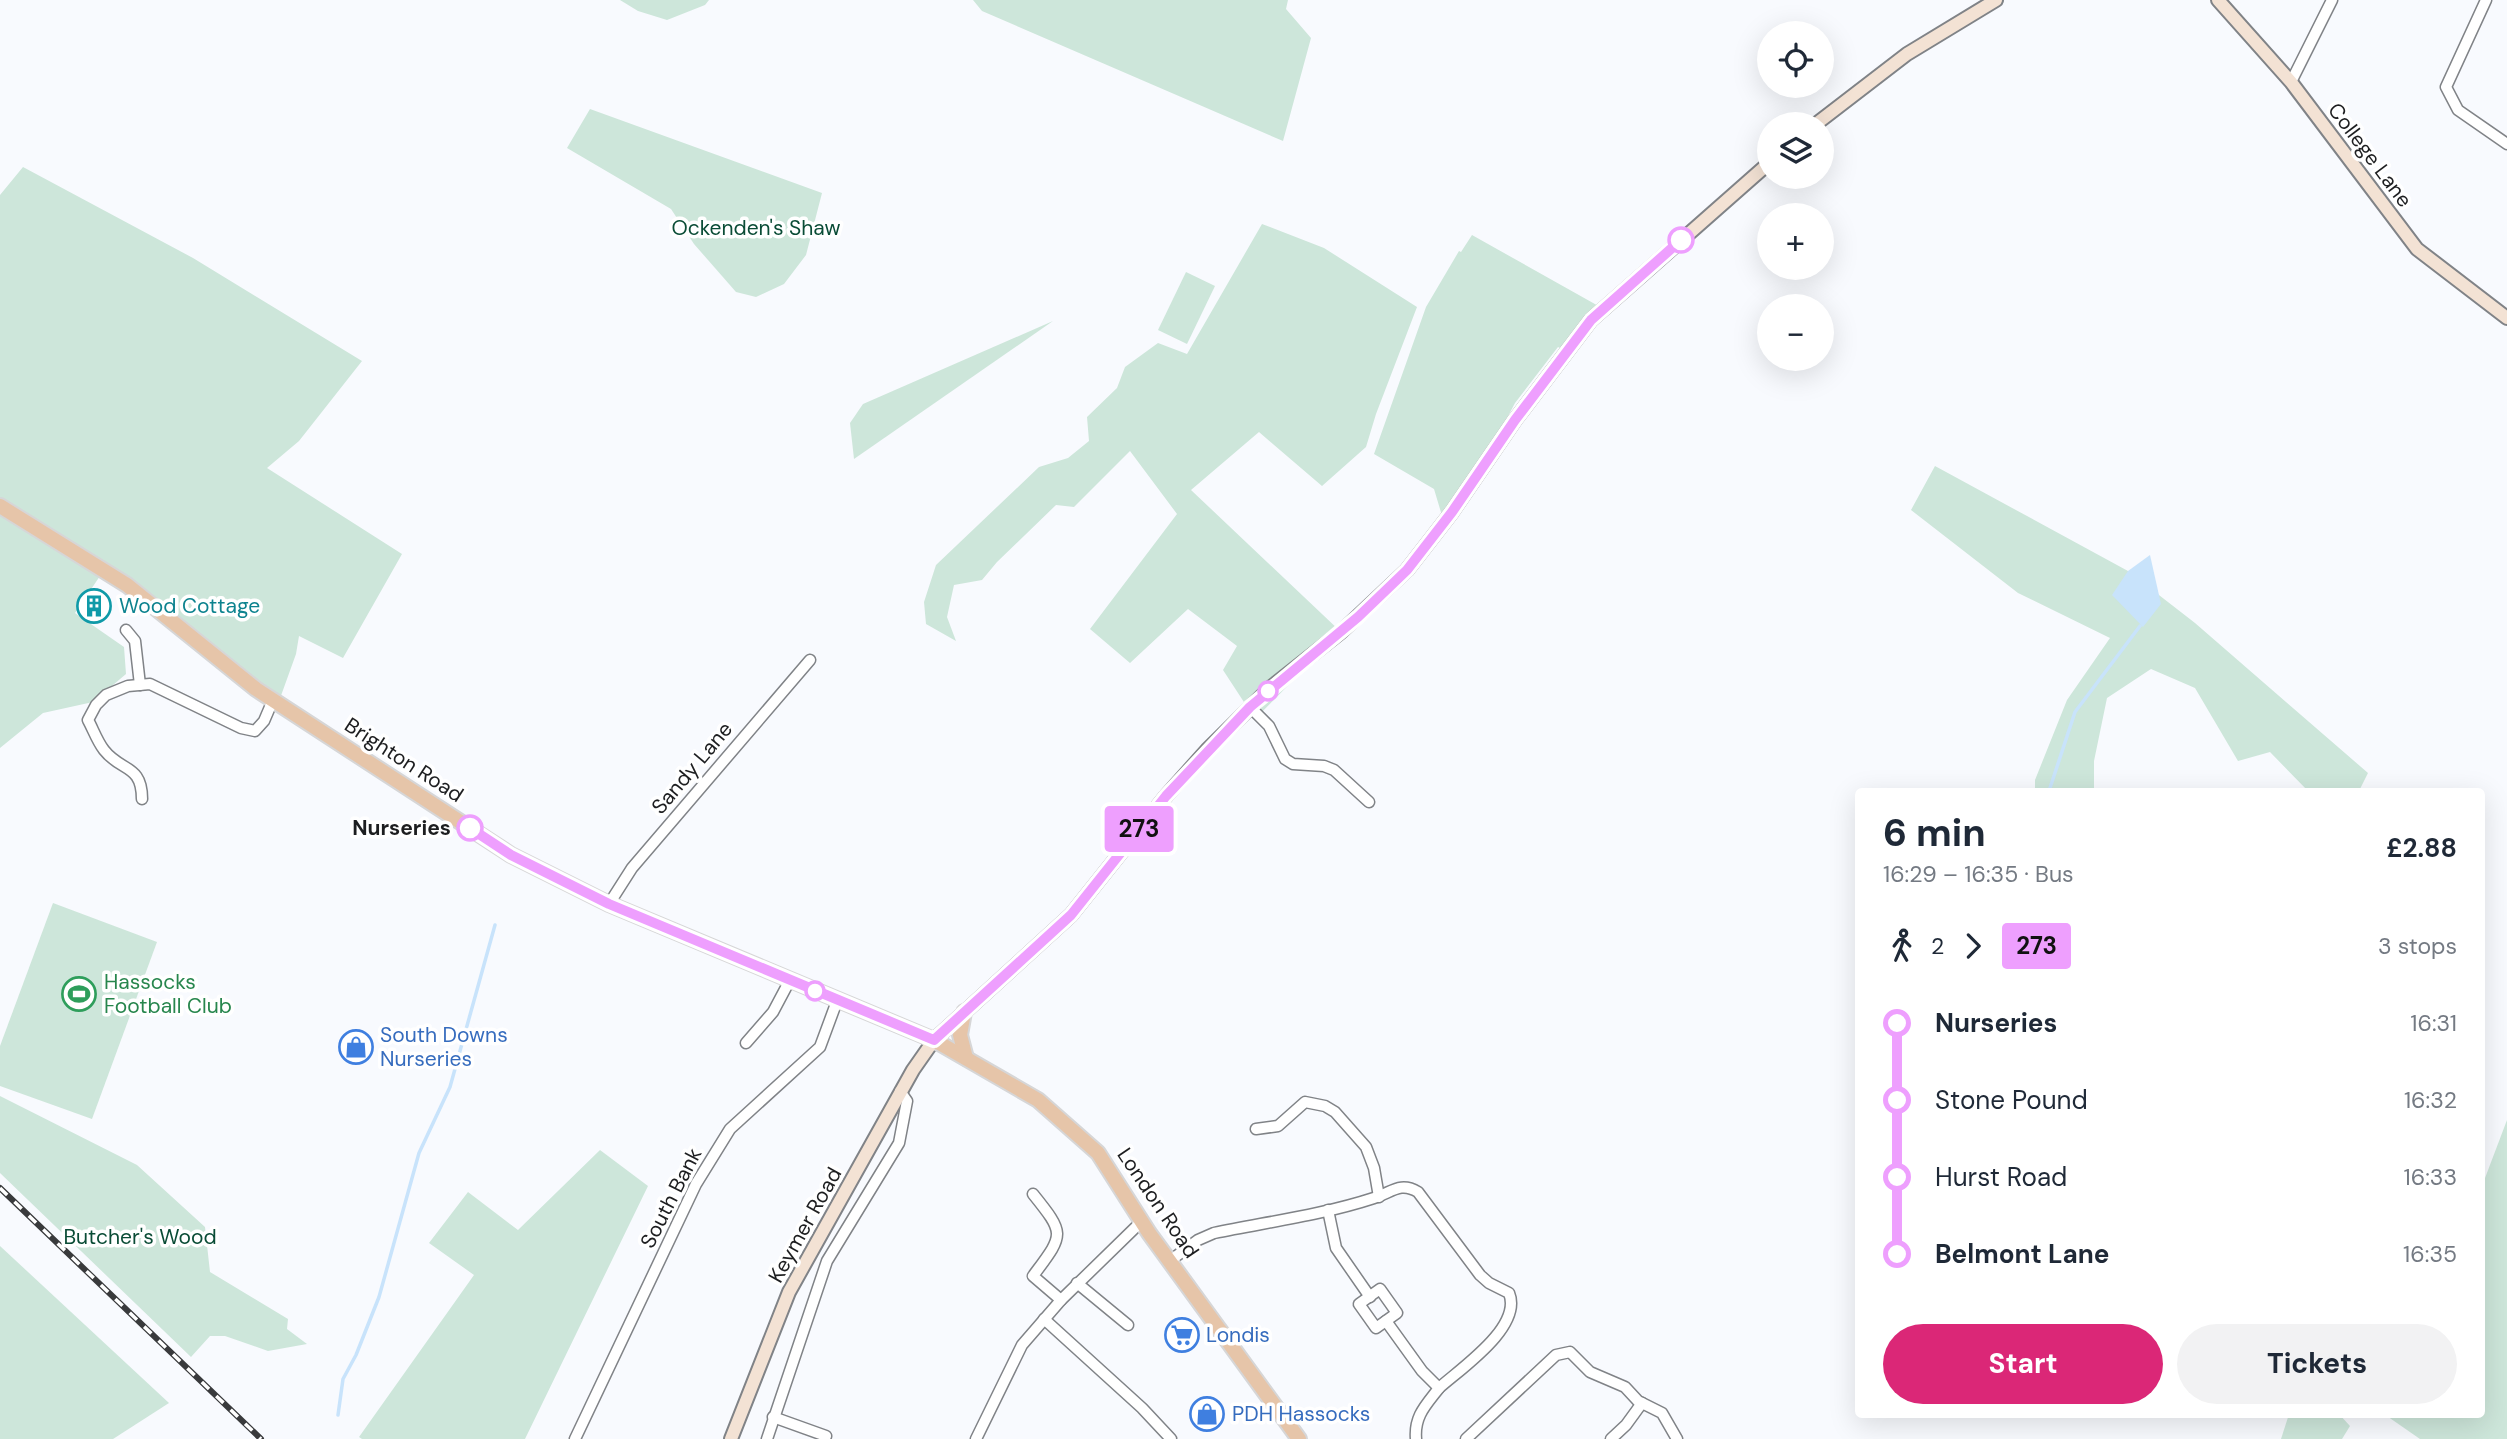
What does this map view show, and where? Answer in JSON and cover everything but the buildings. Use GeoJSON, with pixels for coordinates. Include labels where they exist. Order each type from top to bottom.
{"type":"FeatureCollection","features":[{"type":"Feature","properties":{"kind":"main road"},"geometry":{"type":"LineString","coordinates":[[1831,112],[1908,54],[1996,0]]}},
{"type":"Feature","properties":{"kind":"main road","name":"College Lane"},"geometry":{"type":"LineString","coordinates":[[2218,0],[2291,82],[2417,249],[2507,318]]}},
{"type":"Feature","properties":{"kind":"main road","name":"Keymer Road"},"geometry":{"type":"LineString","coordinates":[[734,1436],[789,1292],[900,1091],[934,1040],[1071,915],[1166,796],[1250,707],[1349,624],[1407,570],[1452,512],[1566,351],[1602,308],[1757,173]]}},
{"type":"Feature","properties":{"kind":"main road","name":"Brighton Road"},"geometry":{"type":"LineString","coordinates":[[0,506],[127,585],[256,689],[511,855],[609,904],[934,1040]]}},
{"type":"Feature","properties":{"kind":"main road"},"geometry":{"type":"LineString","coordinates":[[964,1012],[960,1035],[966,1058]]}},
{"type":"Feature","properties":{"kind":"main road","name":"London Road"},"geometry":{"type":"LineString","coordinates":[[934,1040],[1038,1100],[1098,1153],[1142,1221],[1299,1439]]}},
{"type":"Feature","properties":{"kind":"street"},"geometry":{"type":"LineString","coordinates":[[2291,82],[2332,0]]}},
{"type":"Feature","properties":{"kind":"street"},"geometry":{"type":"LineString","coordinates":[[2486,0],[2446,87],[2458,110],[2507,144]]}},
{"type":"Feature","properties":{"kind":"street"},"geometry":{"type":"LineString","coordinates":[[126,631],[135,640],[140,685]]}},
{"type":"Feature","properties":{"kind":"street","name":"Sandy Lane"},"geometry":{"type":"LineString","coordinates":[[609,904],[632,868],[810,660]]}},
{"type":"Feature","properties":{"kind":"street"},"geometry":{"type":"LineString","coordinates":[[142,799],[141,780],[103,749],[88,720],[96,705],[106,695],[128,686],[150,684],[241,728],[255,731],[264,721],[273,700]]}},
{"type":"Feature","properties":{"kind":"street"},"geometry":{"type":"LineString","coordinates":[[1250,707],[1269,726],[1285,758],[1293,764],[1324,766],[1334,770],[1369,802]]}},
{"type":"Feature","properties":{"kind":"street"},"geometry":{"type":"LineString","coordinates":[[746,1042],[773,1012],[790,980]]}},
{"type":"Feature","properties":{"kind":"street","name":"South Bank"},"geometry":{"type":"LineString","coordinates":[[575,1439],[696,1184],[730,1129],[820,1046],[837,1001]]}},
{"type":"Feature","properties":{"kind":"street"},"geometry":{"type":"LineString","coordinates":[[767,1439],[827,1261],[899,1143],[907,1101],[900,1091]]}},
{"type":"Feature","properties":{"kind":"street"},"geometry":{"type":"LineString","coordinates":[[1256,1129],[1278,1126],[1305,1102],[1325,1106],[1335,1112],[1366,1147],[1374,1168],[1379,1196]]}},
{"type":"Feature","properties":{"kind":"street"},"geometry":{"type":"LineString","coordinates":[[1171,1261],[1198,1240],[1214,1233],[1328,1210],[1379,1196],[1402,1186],[1418,1192],[1480,1275],[1509,1293],[1511,1307],[1497,1337],[1439,1388],[1419,1413],[1415,1425],[1416,1439]]}},
{"type":"Feature","properties":{"kind":"street"},"geometry":{"type":"LineString","coordinates":[[1033,1194],[1055,1222],[1057,1234],[1054,1247],[1033,1276],[1061,1300]]}},
{"type":"Feature","properties":{"kind":"street"},"geometry":{"type":"LineString","coordinates":[[1328,1210],[1336,1248],[1370,1297]]}},
{"type":"Feature","properties":{"kind":"street"},"geometry":{"type":"LineString","coordinates":[[976,1439],[1022,1345],[1077,1283],[1142,1221]]}},
{"type":"Feature","properties":{"kind":"street"},"geometry":{"type":"LineString","coordinates":[[1077,1283],[1128,1325]]}},
{"type":"Feature","properties":{"kind":"street"},"geometry":{"type":"LineString","coordinates":[[1380,1289],[1397,1313],[1376,1328],[1359,1304],[1370,1297],[1380,1289]]}},
{"type":"Feature","properties":{"kind":"street"},"geometry":{"type":"LineString","coordinates":[[1044,1319],[1142,1408],[1171,1439]]}},
{"type":"Feature","properties":{"kind":"street"},"geometry":{"type":"LineString","coordinates":[[1386,1321],[1422,1371],[1439,1388]]}},
{"type":"Feature","properties":{"kind":"street"},"geometry":{"type":"LineString","coordinates":[[1466,1439],[1556,1355],[1565,1352],[1570,1352],[1590,1372],[1625,1387],[1642,1403],[1662,1413],[1677,1439]]}},
{"type":"Feature","properties":{"kind":"street"},"geometry":{"type":"LineString","coordinates":[[1611,1439],[1626,1425],[1642,1403]]}},
{"type":"Feature","properties":{"kind":"street"},"geometry":{"type":"LineString","coordinates":[[773,1417],[826,1436]]}},
{"type":"Feature","properties":{"kind":"street"},"geometry":{"type":"LineString","coordinates":[[722,1439],[734,1436]]}},
{"type":"Feature","properties":{"kind":"green space"},"geometry":{"type":"Polygon","coordinates":[[[620,0],[709,0],[705,5],[667,20],[638,11],[620,0]]]}},
{"type":"Feature","properties":{"kind":"green space"},"geometry":{"type":"Polygon","coordinates":[[[973,0],[1288,0],[1286,9],[1311,38],[1283,141],[982,11],[973,0]]]}},
{"type":"Feature","properties":{"kind":"green space","name":"Ockenden's Shaw"},"geometry":{"type":"Polygon","coordinates":[[[590,109],[822,193],[806,255],[784,284],[756,297],[736,292],[694,244],[671,209],[567,148],[590,109]]]}},
{"type":"Feature","properties":{"kind":"green space"},"geometry":{"type":"Polygon","coordinates":[[[23,167],[193,258],[362,361],[299,441],[267,468],[402,554],[343,658],[299,636],[296,654],[278,704],[156,608],[151,614],[121,588],[100,576],[75,613],[124,647],[126,674],[93,702],[43,713],[0,748],[0,195],[23,167]]]}},
{"type":"Feature","properties":{"kind":"green space"},"geometry":{"type":"Polygon","coordinates":[[[1262,224],[1324,248],[1417,307],[1366,447],[1322,486],[1259,432],[1191,490],[1341,632],[1255,719],[1223,670],[1237,646],[1188,609],[1130,663],[1090,629],[1177,514],[1130,451],[1074,507],[1056,505],[982,580],[954,585],[947,617],[956,641],[926,624],[924,602],[936,565],[1039,467],[1068,458],[1089,441],[1087,417],[1117,388],[1125,367],[1158,343],[1187,354],[1262,224]]]}},
{"type":"Feature","properties":{"kind":"green space"},"geometry":{"type":"Polygon","coordinates":[[[1472,235],[1602,308],[1566,351],[1558,347],[1515,403],[1487,456],[1443,519],[1434,489],[1374,454],[1426,307],[1459,251],[1461,252],[1472,235]]]}},
{"type":"Feature","properties":{"kind":"green space"},"geometry":{"type":"Polygon","coordinates":[[[1186,272],[1215,286],[1187,344],[1158,330],[1186,272]]]}},
{"type":"Feature","properties":{"kind":"green space"},"geometry":{"type":"Polygon","coordinates":[[[1053,321],[854,459],[850,423],[863,404],[1053,321]]]}},
{"type":"Feature","properties":{"kind":"green space"},"geometry":{"type":"Polygon","coordinates":[[[1935,466],[2128,571],[2195,623],[2368,773],[2360,788],[2305,788],[2270,752],[2238,761],[2195,688],[2151,669],[2107,698],[2094,761],[2094,788],[2035,788],[2035,780],[2067,700],[2110,638],[2018,593],[1911,510],[1935,466]]]}},
{"type":"Feature","properties":{"kind":"green space","name":"Hassocks Football Club"},"geometry":{"type":"Polygon","coordinates":[[[53,903],[157,942],[92,1119],[0,1086],[0,1046],[53,903]]]}},
{"type":"Feature","properties":{"kind":"green space","name":"Butcher's Wood"},"geometry":{"type":"Polygon","coordinates":[[[0,1096],[137,1165],[205,1227],[210,1272],[288,1319],[287,1329],[307,1344],[268,1351],[225,1336],[210,1336],[191,1357],[0,1173],[0,1096]]]}},
{"type":"Feature","properties":{"kind":"green space"},"geometry":{"type":"Polygon","coordinates":[[[2507,1120],[2507,1439],[2420,1439],[2390,1418],[2485,1418],[2485,1178],[2507,1120]]]}},
{"type":"Feature","properties":{"kind":"green space"},"geometry":{"type":"Polygon","coordinates":[[[600,1150],[648,1186],[525,1439],[359,1437],[474,1275],[429,1243],[468,1192],[518,1230],[600,1150]]]}},
{"type":"Feature","properties":{"kind":"green space","name":"Butcher's Wood"},"geometry":{"type":"Polygon","coordinates":[[[0,1246],[169,1403],[113,1439],[0,1439],[0,1246]]]}},
{"type":"Feature","properties":{"kind":"green space"},"geometry":{"type":"Polygon","coordinates":[[[2288,1418],[2343,1418],[2350,1426],[2342,1439],[2281,1439],[2288,1418]]]}},
{"type":"Feature","properties":{"kind":"water"},"geometry":{"type":"Polygon","coordinates":[[[2150,555],[2161,604],[2143,627],[2112,595],[2128,571],[2150,555]]]}},
{"type":"Feature","properties":{"kind":"waterway"},"geometry":{"type":"LineString","coordinates":[[2050,788],[2075,712],[2140,626]]}},
{"type":"Feature","properties":{"kind":"waterway"},"geometry":{"type":"LineString","coordinates":[[338,1415],[343,1379],[356,1355],[379,1297],[419,1153],[450,1087],[495,925]]}},
{"type":"Feature","properties":{"kind":"railway"},"geometry":{"type":"LineString","coordinates":[[0,1188],[261,1439]]}},
{"type":"Feature","properties":{"kind":"bus line","name":"273"},"geometry":{"type":"LineString","coordinates":[[470,828],[511,855],[609,904],[934,1040],[1071,915],[1166,796],[1250,707],[1341,632],[1407,570],[1591,320],[1681,240]]}},
{"type":"Feature","properties":{"kind":"place","name":"Wood Cottage"},"geometry":{"type":"Point","coordinates":[94,606]}},
{"type":"Feature","properties":{"kind":"place","name":"Nurseries"},"geometry":{"type":"Point","coordinates":[470,828]}},
{"type":"Feature","properties":{"kind":"place","name":"Hassocks Football Club"},"geometry":{"type":"Point","coordinates":[79,994]}},
{"type":"Feature","properties":{"kind":"place","name":"South Downs Nurseries"},"geometry":{"type":"Point","coordinates":[356,1047]}},
{"type":"Feature","properties":{"kind":"place","name":"Londis"},"geometry":{"type":"Point","coordinates":[1182,1335]}},
{"type":"Feature","properties":{"kind":"place","name":"PDH Hassocks"},"geometry":{"type":"Point","coordinates":[1207,1414]}}]}
